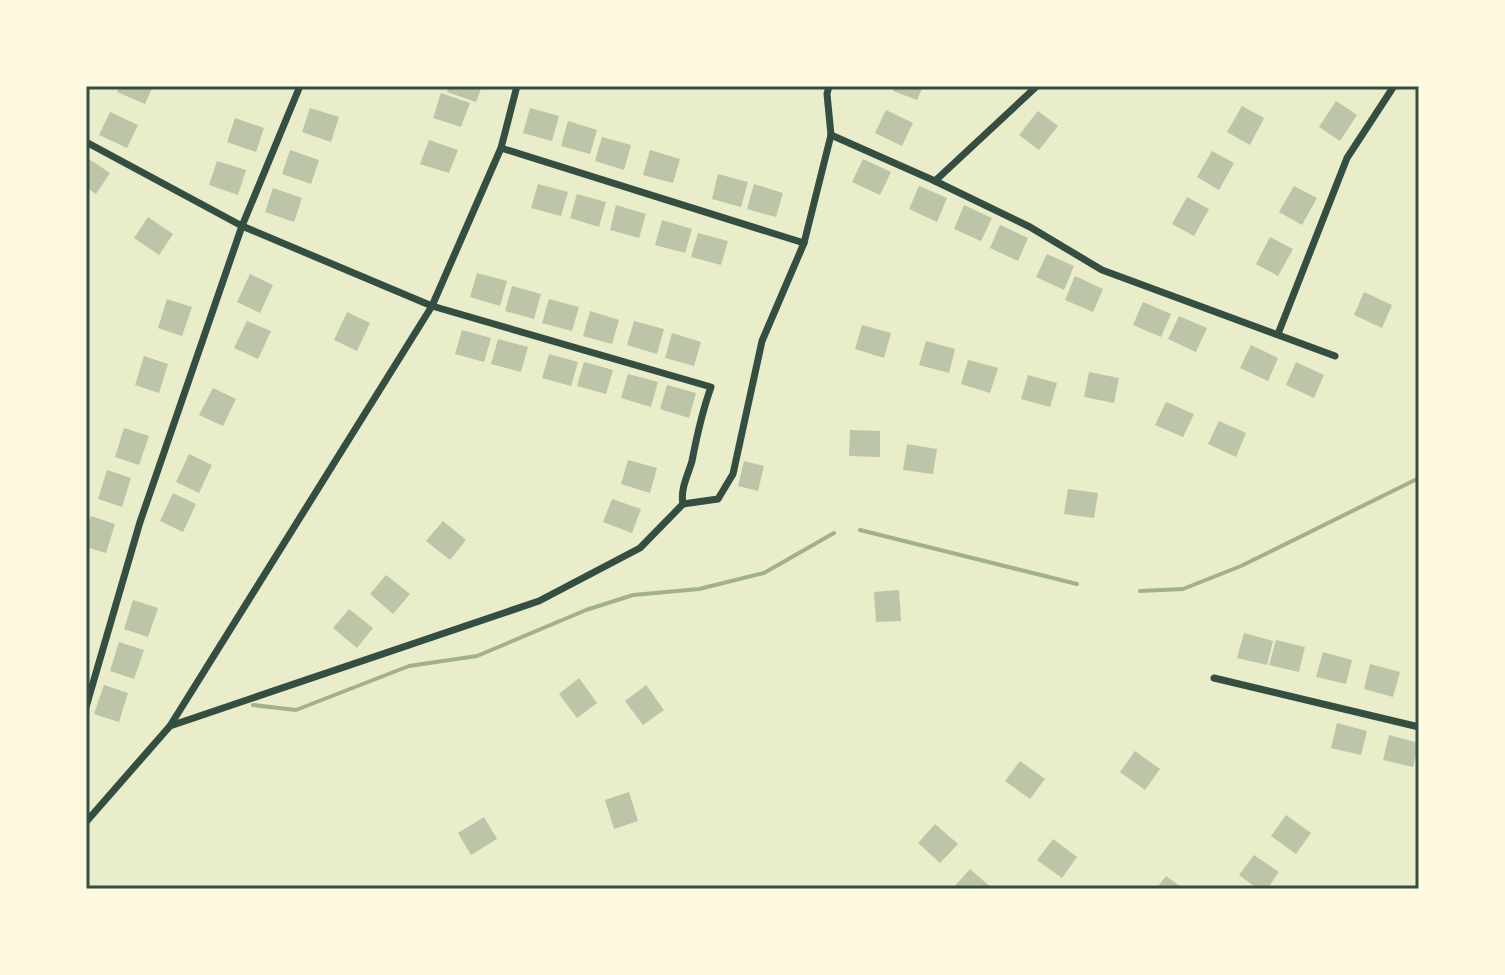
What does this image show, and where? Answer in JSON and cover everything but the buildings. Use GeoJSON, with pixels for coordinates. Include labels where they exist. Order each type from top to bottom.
{"type":"FeatureCollection","features":[{"type":"Feature","properties":{"kind":"street"},"geometry":{"type":"LineString","coordinates":[[86,707],[140,522],[242,226],[300,86]]}},
{"type":"Feature","properties":{"kind":"street"},"geometry":{"type":"LineString","coordinates":[[86,822],[170,726],[432,306],[501,148],[517,86]]}},
{"type":"Feature","properties":{"kind":"street"},"geometry":{"type":"LineString","coordinates":[[170,726],[539,601],[640,548],[683,504],[718,499],[733,474],[762,341],[804,243],[831,135],[829,86]]}},
{"type":"Feature","properties":{"kind":"street"},"geometry":{"type":"LineString","coordinates":[[935,181],[1037,86]]}},
{"type":"Feature","properties":{"kind":"street"},"geometry":{"type":"LineString","coordinates":[[1278,334],[1347,158],[1394,86]]}},
{"type":"Feature","properties":{"kind":"street"},"geometry":{"type":"LineString","coordinates":[[831,135],[1030,227],[1102,270],[1335,356]]}},
{"type":"Feature","properties":{"kind":"street"},"geometry":{"type":"LineString","coordinates":[[86,142],[242,226],[432,306],[711,387],[697,426],[691,463],[681,495],[683,504]]}},
{"type":"Feature","properties":{"kind":"street"},"geometry":{"type":"LineString","coordinates":[[501,148],[804,243]]}},
{"type":"Feature","properties":{"kind":"street"},"geometry":{"type":"LineString","coordinates":[[1214,678],[1419,727]]}},
{"type":"Feature","properties":{"kind":"waterway"},"geometry":{"type":"LineString","coordinates":[[1140,591],[1183,589],[1241,566],[1419,478]]}},
{"type":"Feature","properties":{"kind":"waterway"},"geometry":{"type":"LineString","coordinates":[[860,530],[1077,584]]}},
{"type":"Feature","properties":{"kind":"waterway"},"geometry":{"type":"LineString","coordinates":[[253,705],[296,710],[409,666],[477,656],[586,610],[633,595],[699,589],[764,573],[834,533]]}}]}
